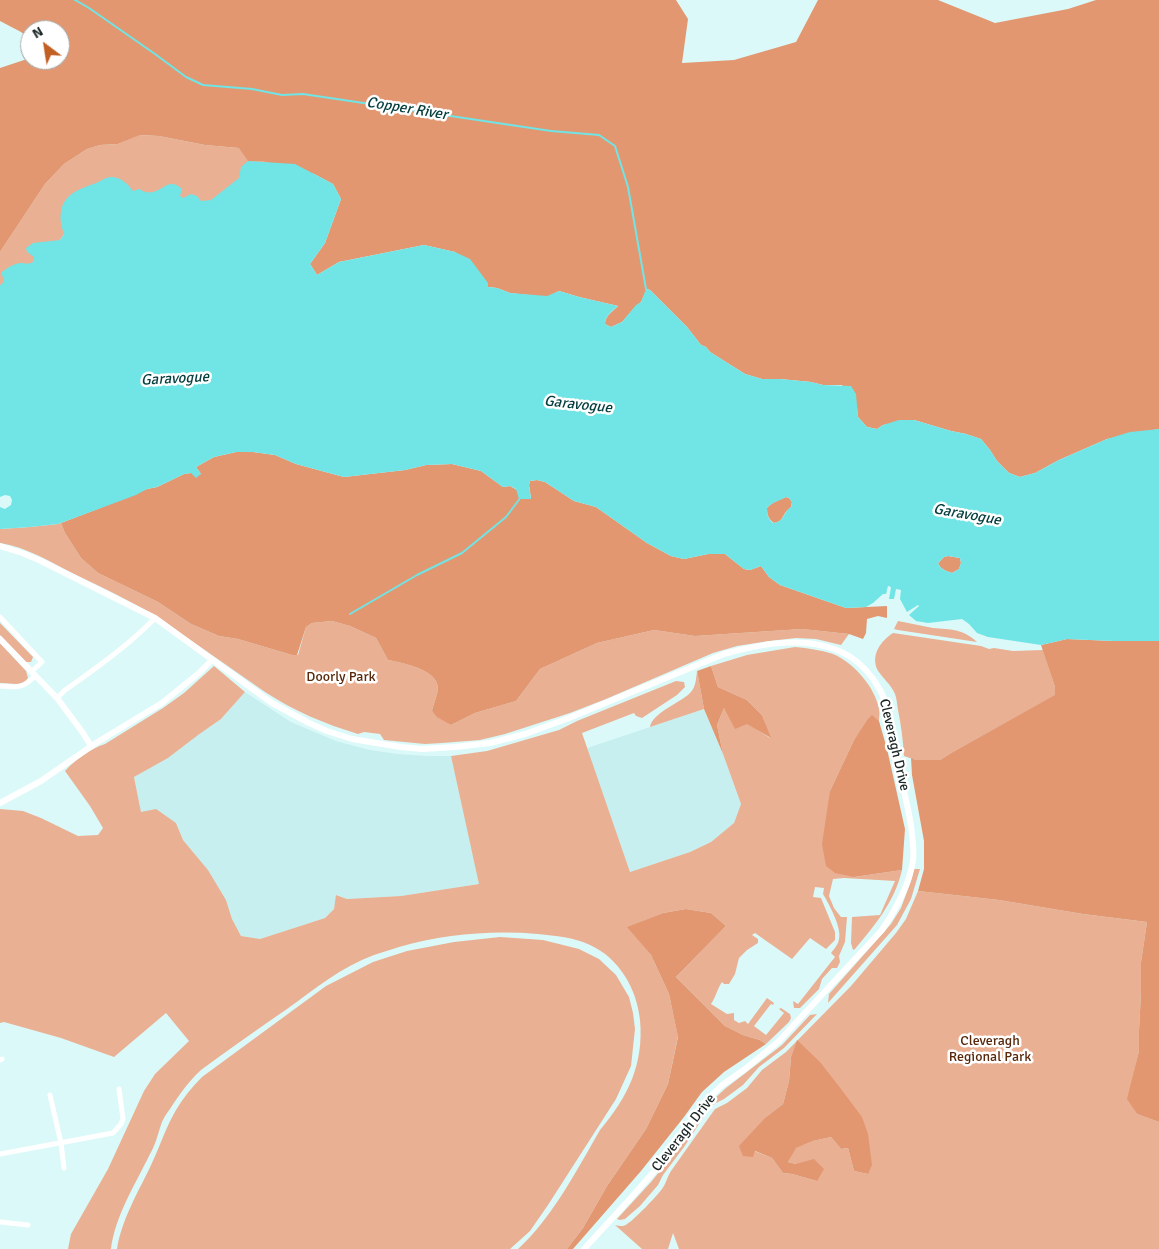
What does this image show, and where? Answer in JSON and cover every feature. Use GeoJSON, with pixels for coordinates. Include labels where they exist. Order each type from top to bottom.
{"type":"FeatureCollection","features":[{"type":"Feature","properties":{"kind":"street"},"geometry":{"type":"LineString","coordinates":[[0,546],[39,560],[155,618],[212,660],[200,673],[162,703],[91,746],[41,782],[0,803]]}},
{"type":"Feature","properties":{"kind":"street"},"geometry":{"type":"LineString","coordinates":[[0,617],[42,662],[24,686],[0,686]]}},
{"type":"Feature","properties":{"kind":"street"},"geometry":{"type":"LineString","coordinates":[[56,698],[122,649],[155,618]]}},
{"type":"Feature","properties":{"kind":"street"},"geometry":{"type":"LineString","coordinates":[[0,639],[56,698],[91,746]]}},
{"type":"Feature","properties":{"kind":"street","name":"Cleveragh Drive"},"geometry":{"type":"LineString","coordinates":[[212,660],[272,703],[309,724],[352,739],[422,749],[490,743],[525,734],[724,654],[745,648],[799,642],[816,643],[851,657],[877,685],[885,700],[889,717],[893,744],[907,799],[913,842],[913,860],[893,914],[882,930],[778,1042],[721,1086],[703,1104],[666,1158],[584,1249]]}},
{"type":"Feature","properties":{"kind":"street"},"geometry":{"type":"LineString","coordinates":[[0,1154],[113,1133],[123,1119],[118,1089]]}},
{"type":"Feature","properties":{"kind":"street"},"geometry":{"type":"LineString","coordinates":[[50,1095],[61,1143],[64,1168]]}},
{"type":"Feature","properties":{"kind":"street"},"geometry":{"type":"LineString","coordinates":[[0,1222],[28,1225]]}},
{"type":"Feature","properties":{"kind":"shaded area"},"geometry":{"type":"Polygon","coordinates":[[[0,0],[676,0],[688,19],[682,63],[734,60],[796,42],[818,0],[938,0],[995,23],[1068,9],[1096,0],[1159,0],[1159,429],[1107,439],[1059,460],[1035,473],[1020,477],[1009,473],[997,461],[981,439],[966,434],[914,420],[883,425],[877,429],[867,427],[858,417],[857,408],[842,385],[762,379],[745,374],[701,345],[687,327],[647,289],[641,302],[622,322],[611,327],[605,324],[605,321],[609,314],[618,306],[559,291],[547,297],[510,293],[488,287],[455,252],[424,245],[339,262],[317,275],[310,264],[325,243],[341,199],[333,184],[314,174],[263,161],[248,161],[239,148],[140,135],[118,144],[100,145],[87,149],[64,164],[45,184],[0,252],[0,68],[20,61],[20,70],[70,70],[70,20],[20,20],[20,31],[0,21],[0,0]]]}},
{"type":"Feature","properties":{"kind":"shaded area"},"geometry":{"type":"Polygon","coordinates":[[[236,452],[275,455],[296,464],[344,477],[405,470],[426,465],[452,464],[481,471],[503,487],[510,486],[531,498],[530,481],[545,482],[574,501],[596,507],[647,543],[671,556],[684,559],[708,554],[725,554],[744,569],[750,570],[761,566],[769,577],[780,585],[846,608],[887,606],[887,618],[878,616],[867,619],[866,633],[863,639],[849,634],[802,629],[695,636],[654,630],[597,643],[540,669],[516,701],[475,713],[451,725],[437,717],[432,711],[438,688],[432,676],[418,668],[388,660],[376,638],[350,626],[332,621],[312,623],[306,627],[297,655],[292,655],[238,639],[219,636],[191,624],[158,602],[98,573],[81,558],[65,533],[61,523],[147,489],[157,487],[184,474],[201,474],[196,467],[214,457],[236,452]]]}},
{"type":"Feature","properties":{"kind":"shaded area"},"geometry":{"type":"Polygon","coordinates":[[[786,497],[792,502],[791,507],[778,522],[774,523],[768,516],[767,508],[774,502],[786,497]]]}},
{"type":"Feature","properties":{"kind":"shaded area"},"geometry":{"type":"Polygon","coordinates":[[[948,556],[960,558],[959,569],[952,573],[945,571],[938,563],[948,556]]]}},
{"type":"Feature","properties":{"kind":"shaded area"},"geometry":{"type":"Polygon","coordinates":[[[1067,639],[1159,641],[1159,1122],[1137,1114],[1127,1099],[1139,1051],[1141,962],[1147,922],[999,900],[918,891],[924,869],[924,841],[912,775],[911,758],[916,760],[940,760],[1055,695],[1055,687],[1041,645],[1067,639]]]}},
{"type":"Feature","properties":{"kind":"shaded area"},"geometry":{"type":"Polygon","coordinates":[[[711,666],[718,687],[747,700],[762,715],[771,738],[747,724],[735,729],[724,708],[717,725],[723,754],[704,709],[697,671],[711,666]]]}},
{"type":"Feature","properties":{"kind":"shaded area"},"geometry":{"type":"Polygon","coordinates":[[[245,692],[291,722],[336,741],[370,750],[398,754],[451,756],[480,884],[401,896],[347,899],[337,895],[334,909],[325,918],[260,939],[241,936],[232,919],[226,900],[208,870],[183,840],[176,823],[141,812],[134,777],[168,758],[221,719],[245,692]]]}},
{"type":"Feature","properties":{"kind":"shaded area"},"geometry":{"type":"Polygon","coordinates":[[[704,709],[741,804],[734,823],[711,842],[690,852],[630,872],[587,748],[704,709]]]}},
{"type":"Feature","properties":{"kind":"shaded area"},"geometry":{"type":"Polygon","coordinates":[[[872,715],[879,721],[905,829],[902,870],[854,877],[835,873],[826,866],[822,844],[830,791],[854,740],[872,715]]]}},
{"type":"Feature","properties":{"kind":"shaded area"},"geometry":{"type":"Polygon","coordinates":[[[686,909],[711,913],[726,926],[676,977],[725,1026],[766,1044],[724,1072],[702,1092],[641,1171],[573,1249],[567,1249],[583,1228],[607,1186],[646,1129],[668,1084],[678,1037],[669,994],[651,955],[627,927],[663,913],[686,909]]]}},
{"type":"Feature","properties":{"kind":"shaded area"},"geometry":{"type":"Polygon","coordinates":[[[797,1040],[820,1062],[862,1117],[868,1134],[872,1165],[868,1174],[854,1171],[848,1148],[841,1149],[831,1137],[813,1141],[796,1148],[788,1162],[796,1164],[814,1159],[824,1169],[817,1181],[783,1173],[772,1158],[755,1151],[753,1157],[743,1156],[739,1146],[766,1117],[783,1104],[789,1081],[791,1057],[797,1040]]]}},
{"type":"Feature","properties":{"kind":"green space"},"geometry":{"type":"Polygon","coordinates":[[[139,135],[159,136],[205,145],[239,148],[333,184],[64,234],[60,240],[0,289],[0,252],[45,184],[64,164],[87,149],[100,145],[118,144],[139,135]]]}},
{"type":"Feature","properties":{"kind":"green space","name":"Doorly Park"},"geometry":{"type":"Polygon","coordinates":[[[61,523],[81,558],[98,573],[158,602],[191,624],[219,636],[238,639],[292,655],[298,655],[306,627],[312,623],[332,621],[350,626],[376,638],[388,660],[418,668],[432,676],[438,688],[432,711],[451,725],[475,713],[516,701],[540,669],[597,643],[654,630],[695,636],[802,629],[849,634],[841,645],[816,639],[796,638],[737,646],[713,653],[570,713],[480,740],[425,744],[384,740],[380,734],[364,732],[358,734],[298,711],[265,692],[146,610],[38,556],[0,543],[0,529],[61,523]]]}},
{"type":"Feature","properties":{"kind":"green space"},"geometry":{"type":"Polygon","coordinates":[[[898,621],[933,628],[956,630],[972,637],[977,642],[894,629],[898,621]]]}},
{"type":"Feature","properties":{"kind":"green space"},"geometry":{"type":"Polygon","coordinates":[[[0,623],[33,657],[31,662],[26,662],[0,635],[0,623]]]}},
{"type":"Feature","properties":{"kind":"green space"},"geometry":{"type":"Polygon","coordinates":[[[893,633],[981,646],[989,649],[1013,651],[1043,650],[1056,695],[940,760],[916,760],[904,756],[896,696],[877,669],[875,663],[878,648],[893,633]]]}},
{"type":"Feature","properties":{"kind":"green space"},"geometry":{"type":"Polygon","coordinates":[[[0,643],[26,671],[28,678],[24,683],[0,683],[0,643]]]}},
{"type":"Feature","properties":{"kind":"green space"},"geometry":{"type":"Polygon","coordinates":[[[795,647],[823,651],[841,658],[856,670],[868,684],[877,701],[879,721],[872,716],[854,740],[830,791],[854,877],[902,870],[895,892],[870,931],[853,950],[851,943],[852,917],[880,915],[895,881],[833,879],[829,896],[834,908],[841,917],[847,917],[845,942],[839,956],[840,962],[837,968],[832,968],[822,979],[819,989],[800,1008],[794,1008],[793,1001],[798,1004],[835,957],[831,953],[839,939],[839,929],[823,894],[824,888],[815,887],[813,897],[821,898],[835,932],[835,940],[826,949],[810,938],[792,959],[755,933],[752,935],[758,939],[758,943],[739,958],[735,974],[729,984],[722,982],[711,1004],[727,1014],[734,1013],[734,1020],[739,1023],[745,1021],[748,1024],[767,998],[774,1003],[773,1005],[771,1004],[754,1026],[766,1035],[784,1013],[779,1009],[781,1008],[790,1014],[789,1022],[766,1044],[725,1026],[676,977],[726,926],[711,913],[686,909],[663,913],[628,927],[651,955],[669,994],[678,1036],[668,1084],[646,1129],[607,1186],[583,1228],[567,1249],[518,1249],[553,1208],[600,1130],[619,1105],[626,1092],[632,1079],[639,1051],[641,1036],[638,1008],[631,986],[618,966],[610,958],[584,942],[538,934],[485,933],[434,939],[399,947],[362,960],[329,979],[222,1054],[192,1079],[162,1122],[154,1146],[121,1212],[111,1249],[68,1249],[71,1234],[108,1169],[144,1091],[155,1074],[189,1041],[166,1013],[114,1057],[61,1038],[4,1022],[0,1023],[0,809],[23,811],[78,836],[98,835],[103,828],[65,771],[84,755],[163,708],[184,693],[214,666],[245,692],[221,719],[168,758],[134,777],[141,812],[156,809],[176,823],[183,840],[208,870],[226,900],[232,919],[241,936],[260,939],[325,918],[334,909],[336,895],[347,899],[401,896],[479,884],[451,756],[487,751],[559,730],[676,681],[684,682],[685,687],[677,695],[642,718],[634,713],[582,733],[630,872],[690,852],[711,842],[734,823],[741,804],[723,754],[717,725],[724,708],[770,738],[762,715],[747,700],[718,687],[711,666],[747,655],[795,647]]]}},
{"type":"Feature","properties":{"kind":"green space"},"geometry":{"type":"Polygon","coordinates":[[[697,671],[704,709],[650,727],[656,717],[692,691],[697,671]]]}},
{"type":"Feature","properties":{"kind":"green space"},"geometry":{"type":"Polygon","coordinates":[[[914,869],[920,869],[911,899],[897,925],[828,1003],[829,994],[891,924],[901,908],[914,869]]]}},
{"type":"Feature","properties":{"kind":"green space","name":"Cleveragh Regional Park"},"geometry":{"type":"Polygon","coordinates":[[[918,891],[999,900],[1147,922],[1141,962],[1139,1051],[1128,1099],[1137,1114],[1159,1122],[1159,1249],[679,1249],[673,1233],[668,1249],[642,1249],[615,1225],[626,1225],[651,1202],[715,1109],[727,1103],[747,1088],[762,1070],[786,1052],[851,986],[906,919],[918,891]],[[797,1041],[791,1057],[789,1081],[783,1104],[766,1117],[754,1151],[772,1158],[783,1173],[817,1181],[796,1164],[788,1162],[795,1148],[831,1137],[841,1149],[848,1148],[854,1171],[868,1174],[797,1041]]]}},
{"type":"Feature","properties":{"kind":"green space"},"geometry":{"type":"Polygon","coordinates":[[[500,937],[543,940],[579,949],[599,959],[616,975],[629,997],[635,1029],[631,1066],[616,1099],[530,1231],[510,1249],[117,1249],[127,1216],[169,1123],[182,1101],[202,1077],[326,986],[373,962],[407,951],[454,942],[500,937]]]}},
{"type":"Feature","properties":{"kind":"green space"},"geometry":{"type":"Polygon","coordinates":[[[817,1014],[784,1048],[759,1067],[743,1085],[710,1107],[658,1185],[640,1206],[625,1219],[617,1219],[651,1182],[685,1140],[704,1108],[726,1088],[782,1045],[810,1015],[817,1014]]]}},
{"type":"Feature","properties":{"kind":"water","name":"Garavogue"},"geometry":{"type":"Polygon","coordinates":[[[248,161],[295,164],[333,184],[341,199],[325,243],[310,264],[317,275],[339,262],[424,245],[455,252],[470,259],[488,283],[488,287],[510,293],[547,296],[559,291],[618,306],[609,314],[605,321],[605,324],[611,327],[622,322],[636,305],[641,302],[646,289],[650,290],[687,327],[701,345],[745,374],[762,379],[851,386],[856,394],[858,417],[867,427],[877,429],[899,420],[914,420],[966,434],[981,439],[997,461],[1009,473],[1020,477],[1035,473],[1059,460],[1107,439],[1130,432],[1159,429],[1159,641],[1067,639],[1041,645],[988,637],[977,633],[962,619],[928,623],[916,621],[909,615],[919,606],[907,612],[900,599],[901,590],[896,589],[894,599],[889,599],[891,587],[888,586],[886,594],[883,594],[866,607],[846,608],[780,585],[769,577],[761,566],[750,570],[744,569],[725,554],[708,554],[684,559],[671,556],[647,543],[596,507],[574,501],[545,482],[530,481],[531,499],[519,499],[516,489],[510,486],[503,487],[481,471],[452,464],[426,465],[405,470],[344,477],[296,464],[275,455],[236,452],[214,457],[196,467],[201,474],[196,478],[191,473],[184,474],[157,487],[147,489],[136,495],[58,524],[0,529],[0,507],[5,509],[11,505],[12,500],[10,496],[0,497],[0,285],[4,280],[1,273],[15,264],[33,262],[34,257],[27,252],[26,248],[33,243],[60,240],[64,234],[61,214],[64,202],[72,194],[105,178],[118,178],[124,181],[133,191],[139,189],[152,192],[166,185],[176,185],[182,189],[180,196],[183,198],[191,194],[197,196],[201,201],[211,200],[239,178],[241,167],[248,161]],[[786,497],[767,508],[768,516],[773,523],[780,521],[791,507],[792,502],[786,497]],[[948,556],[938,563],[945,571],[952,573],[959,569],[960,558],[948,556]]]}},
{"type":"Feature","properties":{"kind":"waterway","name":"Copper River"},"geometry":{"type":"LineString","coordinates":[[75,0],[186,77],[203,85],[252,89],[282,95],[303,94],[551,131],[599,135],[615,146],[628,187],[646,289]]}},
{"type":"Feature","properties":{"kind":"waterway"},"geometry":{"type":"LineString","coordinates":[[350,614],[417,575],[462,553],[506,517],[521,497]]}}]}
